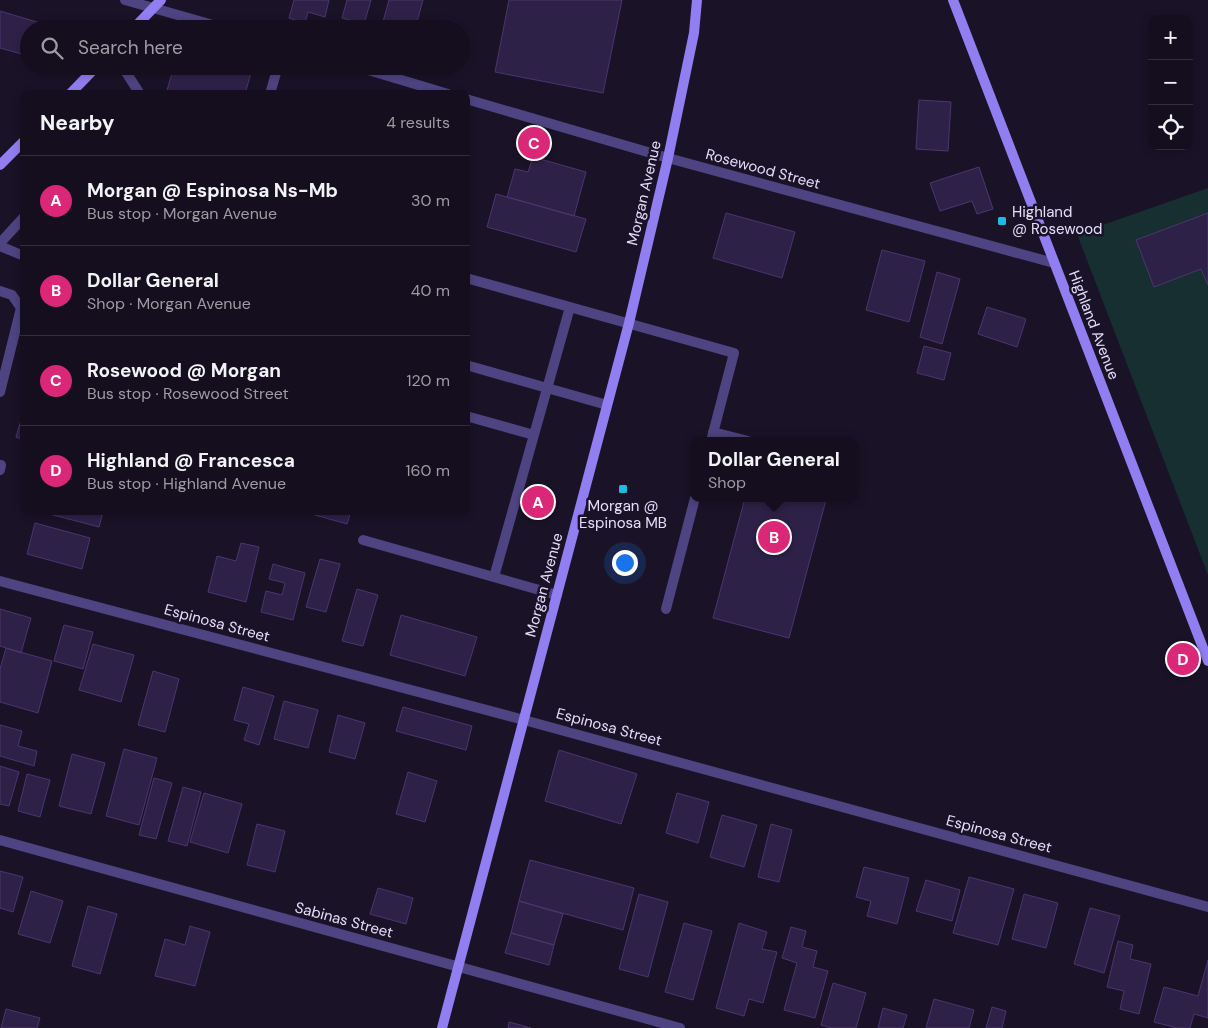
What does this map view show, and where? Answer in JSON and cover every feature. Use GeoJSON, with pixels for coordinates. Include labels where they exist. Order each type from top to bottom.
{"type":"FeatureCollection","features":[{"type":"Feature","properties":{"kind":"main road","name":"Morgan Avenue"},"geometry":{"type":"LineString","coordinates":[[442,1028],[629,323],[668,158],[694,33],[697,0]]}},
{"type":"Feature","properties":{"kind":"main road","name":"Highland Avenue"},"geometry":{"type":"LineString","coordinates":[[953,0],[1207,658]]}},
{"type":"Feature","properties":{"kind":"main road"},"geometry":{"type":"LineString","coordinates":[[142,20],[158,4]]}},
{"type":"Feature","properties":{"kind":"main road"},"geometry":{"type":"LineString","coordinates":[[74,90],[88,75]]}},
{"type":"Feature","properties":{"kind":"main road"},"geometry":{"type":"LineString","coordinates":[[0,165],[20,145]]}},
{"type":"Feature","properties":{"kind":"street"},"geometry":{"type":"LineString","coordinates":[[125,0],[158,4],[202,20]]}},
{"type":"Feature","properties":{"kind":"street"},"geometry":{"type":"LineString","coordinates":[[128,75],[137,90]]}},
{"type":"Feature","properties":{"kind":"street"},"geometry":{"type":"LineString","coordinates":[[271,90],[275,75]]}},
{"type":"Feature","properties":{"kind":"street"},"geometry":{"type":"LineString","coordinates":[[385,75],[435,90]]}},
{"type":"Feature","properties":{"kind":"street","name":"Rosewood Street"},"geometry":{"type":"LineString","coordinates":[[470,100],[668,158],[1054,263]]}},
{"type":"Feature","properties":{"kind":"street"},"geometry":{"type":"LineString","coordinates":[[20,221],[0,245],[20,254]]}},
{"type":"Feature","properties":{"kind":"street"},"geometry":{"type":"LineString","coordinates":[[470,279],[734,353],[712,436]]}},
{"type":"Feature","properties":{"kind":"street"},"geometry":{"type":"LineString","coordinates":[[0,291],[12,295],[20,307]]}},
{"type":"Feature","properties":{"kind":"street"},"geometry":{"type":"LineString","coordinates":[[494,577],[570,307]]}},
{"type":"Feature","properties":{"kind":"street"},"geometry":{"type":"LineString","coordinates":[[0,392],[20,312]]}},
{"type":"Feature","properties":{"kind":"street"},"geometry":{"type":"LineString","coordinates":[[470,366],[607,405]]}},
{"type":"Feature","properties":{"kind":"street"},"geometry":{"type":"LineString","coordinates":[[470,417],[534,435]]}},
{"type":"Feature","properties":{"kind":"street"},"geometry":{"type":"LineString","coordinates":[[666,609],[694,502]]}},
{"type":"Feature","properties":{"kind":"street"},"geometry":{"type":"LineString","coordinates":[[363,540],[557,595]]}},
{"type":"Feature","properties":{"kind":"street","name":"Espinosa Street"},"geometry":{"type":"LineString","coordinates":[[0,581],[524,720],[1208,907]]}},
{"type":"Feature","properties":{"kind":"street","name":"Sabinas Street"},"geometry":{"type":"LineString","coordinates":[[0,840],[680,1028]]}},
{"type":"Feature","properties":{"kind":"green space"},"geometry":{"type":"Polygon","coordinates":[[[1208,188],[1208,575],[1077,234],[1208,188]]]}},
{"type":"Feature","properties":{"kind":"building"},"geometry":{"type":"Polygon","coordinates":[[[294,0],[329,0],[325,17],[308,12],[306,20],[289,18],[294,0]]]}},
{"type":"Feature","properties":{"kind":"building"},"geometry":{"type":"Polygon","coordinates":[[[347,0],[371,0],[365,20],[342,18],[347,0]]]}},
{"type":"Feature","properties":{"kind":"building"},"geometry":{"type":"Polygon","coordinates":[[[389,0],[423,0],[417,20],[383,20],[389,0]]]}},
{"type":"Feature","properties":{"kind":"building"},"geometry":{"type":"Polygon","coordinates":[[[509,0],[622,0],[603,93],[495,72],[509,0]]]}},
{"type":"Feature","properties":{"kind":"building"},"geometry":{"type":"Polygon","coordinates":[[[0,11],[30,20],[20,20],[20,54],[0,48],[0,11]]]}},
{"type":"Feature","properties":{"kind":"building"},"geometry":{"type":"Polygon","coordinates":[[[171,75],[250,75],[246,90],[167,90],[171,75]]]}},
{"type":"Feature","properties":{"kind":"building"},"geometry":{"type":"Polygon","coordinates":[[[919,100],[951,102],[948,151],[916,149],[919,100]]]}},
{"type":"Feature","properties":{"kind":"building"},"geometry":{"type":"Polygon","coordinates":[[[533,157],[586,172],[574,216],[507,197],[515,169],[528,172],[533,157]]]}},
{"type":"Feature","properties":{"kind":"building"},"geometry":{"type":"Polygon","coordinates":[[[979,167],[993,209],[977,214],[972,201],[940,211],[930,183],[979,167]]]}},
{"type":"Feature","properties":{"kind":"building"},"geometry":{"type":"Polygon","coordinates":[[[496,194],[586,219],[576,252],[487,227],[496,194]]]}},
{"type":"Feature","properties":{"kind":"building"},"geometry":{"type":"Polygon","coordinates":[[[726,213],[795,232],[782,278],[713,258],[726,213]]]}},
{"type":"Feature","properties":{"kind":"building"},"geometry":{"type":"Polygon","coordinates":[[[1208,213],[1208,285],[1201,269],[1154,287],[1136,240],[1208,213]]]}},
{"type":"Feature","properties":{"kind":"building"},"geometry":{"type":"Polygon","coordinates":[[[882,250],[925,261],[909,322],[866,310],[882,250]]]}},
{"type":"Feature","properties":{"kind":"building"},"geometry":{"type":"Polygon","coordinates":[[[937,272],[960,279],[942,344],[920,337],[937,272]]]}},
{"type":"Feature","properties":{"kind":"building"},"geometry":{"type":"Polygon","coordinates":[[[987,307],[1026,319],[1017,347],[978,334],[987,307]]]}},
{"type":"Feature","properties":{"kind":"building"},"geometry":{"type":"Polygon","coordinates":[[[924,346],[951,353],[944,380],[917,373],[924,346]]]}},
{"type":"Feature","properties":{"kind":"building"},"geometry":{"type":"Polygon","coordinates":[[[20,424],[20,438],[16,437],[20,424]]]}},
{"type":"Feature","properties":{"kind":"building"},"geometry":{"type":"Polygon","coordinates":[[[744,502],[825,502],[789,638],[713,618],[744,502]]]}},
{"type":"Feature","properties":{"kind":"building"},"geometry":{"type":"Polygon","coordinates":[[[53,515],[102,515],[99,527],[53,515]]]}},
{"type":"Feature","properties":{"kind":"building"},"geometry":{"type":"Polygon","coordinates":[[[315,515],[350,515],[347,524],[315,515]]]}},
{"type":"Feature","properties":{"kind":"building"},"geometry":{"type":"Polygon","coordinates":[[[35,523],[90,538],[82,569],[27,554],[35,523]]]}},
{"type":"Feature","properties":{"kind":"building"},"geometry":{"type":"Polygon","coordinates":[[[241,543],[259,547],[246,602],[208,592],[217,556],[236,561],[241,543]]]}},
{"type":"Feature","properties":{"kind":"building"},"geometry":{"type":"Polygon","coordinates":[[[320,559],[340,564],[326,612],[306,607],[320,559]]]}},
{"type":"Feature","properties":{"kind":"building"},"geometry":{"type":"Polygon","coordinates":[[[273,564],[305,573],[293,620],[261,612],[266,591],[282,595],[285,583],[269,579],[273,564]]]}},
{"type":"Feature","properties":{"kind":"building"},"geometry":{"type":"Polygon","coordinates":[[[357,589],[378,595],[363,646],[342,641],[357,589]]]}},
{"type":"Feature","properties":{"kind":"building"},"geometry":{"type":"Polygon","coordinates":[[[0,609],[31,618],[21,653],[0,646],[0,609]]]}},
{"type":"Feature","properties":{"kind":"building"},"geometry":{"type":"Polygon","coordinates":[[[401,615],[477,637],[465,676],[390,655],[401,615]]]}},
{"type":"Feature","properties":{"kind":"building"},"geometry":{"type":"Polygon","coordinates":[[[64,625],[93,632],[83,669],[54,661],[64,625]]]}},
{"type":"Feature","properties":{"kind":"building"},"geometry":{"type":"Polygon","coordinates":[[[93,644],[134,655],[121,702],[79,690],[93,644]]]}},
{"type":"Feature","properties":{"kind":"building"},"geometry":{"type":"Polygon","coordinates":[[[6,648],[52,661],[38,713],[0,702],[0,669],[6,648]]]}},
{"type":"Feature","properties":{"kind":"building"},"geometry":{"type":"Polygon","coordinates":[[[153,671],[179,679],[165,732],[138,725],[153,671]]]}},
{"type":"Feature","properties":{"kind":"building"},"geometry":{"type":"Polygon","coordinates":[[[243,687],[274,696],[259,745],[244,740],[249,724],[234,720],[243,687]]]}},
{"type":"Feature","properties":{"kind":"building"},"geometry":{"type":"Polygon","coordinates":[[[284,701],[318,710],[308,748],[274,739],[284,701]]]}},
{"type":"Feature","properties":{"kind":"building"},"geometry":{"type":"Polygon","coordinates":[[[403,707],[472,726],[466,750],[396,731],[403,707]]]}},
{"type":"Feature","properties":{"kind":"building"},"geometry":{"type":"Polygon","coordinates":[[[338,715],[365,723],[355,759],[329,752],[338,715]]]}},
{"type":"Feature","properties":{"kind":"building"},"geometry":{"type":"Polygon","coordinates":[[[0,725],[22,731],[18,746],[37,751],[34,766],[0,756],[0,725]]]}},
{"type":"Feature","properties":{"kind":"building"},"geometry":{"type":"Polygon","coordinates":[[[124,749],[157,758],[139,825],[106,816],[124,749]]]}},
{"type":"Feature","properties":{"kind":"building"},"geometry":{"type":"Polygon","coordinates":[[[559,750],[637,774],[621,824],[545,801],[559,750]]]}},
{"type":"Feature","properties":{"kind":"building"},"geometry":{"type":"Polygon","coordinates":[[[72,754],[105,763],[91,814],[59,806],[72,754]]]}},
{"type":"Feature","properties":{"kind":"building"},"geometry":{"type":"Polygon","coordinates":[[[0,766],[19,772],[9,806],[0,804],[0,766]]]}},
{"type":"Feature","properties":{"kind":"building"},"geometry":{"type":"Polygon","coordinates":[[[408,772],[437,781],[425,822],[396,814],[408,772]]]}},
{"type":"Feature","properties":{"kind":"building"},"geometry":{"type":"Polygon","coordinates":[[[27,774],[50,780],[40,817],[18,811],[27,774]]]}},
{"type":"Feature","properties":{"kind":"building"},"geometry":{"type":"Polygon","coordinates":[[[154,778],[172,783],[156,839],[139,835],[154,778]]]}},
{"type":"Feature","properties":{"kind":"building"},"geometry":{"type":"Polygon","coordinates":[[[183,787],[201,792],[187,846],[168,841],[183,787]]]}},
{"type":"Feature","properties":{"kind":"building"},"geometry":{"type":"Polygon","coordinates":[[[204,793],[242,804],[228,853],[190,842],[204,793]]]}},
{"type":"Feature","properties":{"kind":"building"},"geometry":{"type":"Polygon","coordinates":[[[677,793],[709,802],[698,843],[666,833],[677,793]]]}},
{"type":"Feature","properties":{"kind":"building"},"geometry":{"type":"Polygon","coordinates":[[[722,815],[757,825],[744,867],[710,857],[722,815]]]}},
{"type":"Feature","properties":{"kind":"building"},"geometry":{"type":"Polygon","coordinates":[[[257,824],[285,831],[275,872],[247,865],[257,824]]]}},
{"type":"Feature","properties":{"kind":"building"},"geometry":{"type":"Polygon","coordinates":[[[771,824],[792,830],[779,882],[758,877],[771,824]]]}},
{"type":"Feature","properties":{"kind":"building"},"geometry":{"type":"Polygon","coordinates":[[[530,860],[634,888],[623,930],[519,901],[530,860]]]}},
{"type":"Feature","properties":{"kind":"building"},"geometry":{"type":"Polygon","coordinates":[[[864,867],[909,878],[897,924],[867,916],[871,901],[856,897],[864,867]]]}},
{"type":"Feature","properties":{"kind":"building"},"geometry":{"type":"Polygon","coordinates":[[[0,871],[23,877],[13,912],[0,908],[0,871]]]}},
{"type":"Feature","properties":{"kind":"building"},"geometry":{"type":"Polygon","coordinates":[[[969,877],[1014,889],[998,945],[953,933],[969,877]]]}},
{"type":"Feature","properties":{"kind":"building"},"geometry":{"type":"Polygon","coordinates":[[[926,880],[960,890],[952,921],[916,911],[926,880]]]}},
{"type":"Feature","properties":{"kind":"building"},"geometry":{"type":"Polygon","coordinates":[[[378,888],[413,898],[406,924],[370,914],[378,888]]]}},
{"type":"Feature","properties":{"kind":"building"},"geometry":{"type":"Polygon","coordinates":[[[31,891],[63,901],[50,943],[18,934],[31,891]]]}},
{"type":"Feature","properties":{"kind":"building"},"geometry":{"type":"Polygon","coordinates":[[[639,894],[668,902],[648,977],[619,969],[639,894]]]}},
{"type":"Feature","properties":{"kind":"building"},"geometry":{"type":"Polygon","coordinates":[[[1024,894],[1058,903],[1046,948],[1012,939],[1024,894]]]}},
{"type":"Feature","properties":{"kind":"building"},"geometry":{"type":"Polygon","coordinates":[[[519,901],[563,914],[554,945],[511,933],[519,901]]]}},
{"type":"Feature","properties":{"kind":"building"},"geometry":{"type":"Polygon","coordinates":[[[88,906],[117,914],[100,974],[72,966],[88,906]]]}},
{"type":"Feature","properties":{"kind":"building"},"geometry":{"type":"Polygon","coordinates":[[[1090,908],[1120,916],[1104,973],[1074,964],[1090,908]]]}},
{"type":"Feature","properties":{"kind":"building"},"geometry":{"type":"Polygon","coordinates":[[[684,923],[712,931],[693,1000],[665,992],[684,923]]]}},
{"type":"Feature","properties":{"kind":"building"},"geometry":{"type":"Polygon","coordinates":[[[739,923],[767,932],[762,949],[777,952],[763,1003],[749,999],[744,1016],[716,1008],[739,923]]]}},
{"type":"Feature","properties":{"kind":"building"},"geometry":{"type":"Polygon","coordinates":[[[190,926],[210,932],[195,986],[155,976],[165,939],[185,945],[190,926]]]}},
{"type":"Feature","properties":{"kind":"building"},"geometry":{"type":"Polygon","coordinates":[[[791,927],[806,931],[802,947],[817,951],[813,967],[828,971],[815,1018],[784,1010],[797,963],[782,958],[791,927]]]}},
{"type":"Feature","properties":{"kind":"building"},"geometry":{"type":"Polygon","coordinates":[[[511,933],[554,945],[549,965],[505,953],[511,933]]]}},
{"type":"Feature","properties":{"kind":"building"},"geometry":{"type":"Polygon","coordinates":[[[1118,941],[1133,945],[1130,959],[1151,964],[1139,1014],[1120,1009],[1124,991],[1107,987],[1118,941]]]}},
{"type":"Feature","properties":{"kind":"building"},"geometry":{"type":"Polygon","coordinates":[[[1208,960],[1208,1018],[1194,1014],[1190,1028],[1177,1028],[1154,1022],[1164,987],[1198,996],[1208,960]]]}},
{"type":"Feature","properties":{"kind":"building"},"geometry":{"type":"Polygon","coordinates":[[[833,983],[866,993],[856,1028],[832,1028],[821,1025],[833,983]]]}},
{"type":"Feature","properties":{"kind":"building"},"geometry":{"type":"Polygon","coordinates":[[[934,999],[974,1010],[969,1028],[926,1028],[934,999]]]}},
{"type":"Feature","properties":{"kind":"building"},"geometry":{"type":"Polygon","coordinates":[[[992,1007],[1006,1011],[1002,1028],[986,1028],[992,1007]]]}},
{"type":"Feature","properties":{"kind":"building"},"geometry":{"type":"Polygon","coordinates":[[[883,1008],[907,1015],[903,1028],[878,1028],[883,1008]]]}},
{"type":"Feature","properties":{"kind":"building"},"geometry":{"type":"Polygon","coordinates":[[[6,1009],[40,1018],[37,1028],[1,1028],[6,1009]]]}},
{"type":"Feature","properties":{"kind":"building"},"geometry":{"type":"Polygon","coordinates":[[[509,1022],[531,1028],[508,1028],[509,1022]]]}},
{"type":"Feature","properties":{"kind":"place","name":"Rosewood @ Morgan"},"geometry":{"type":"Point","coordinates":[534,143]}},
{"type":"Feature","properties":{"kind":"place","name":"Highland @ Rosewood"},"geometry":{"type":"Point","coordinates":[1002,221]}},
{"type":"Feature","properties":{"kind":"place","name":"Morgan @ Espinosa MB"},"geometry":{"type":"Point","coordinates":[623,489]}},
{"type":"Feature","properties":{"kind":"place","name":"Morgan @ Espinosa Ns-Mb"},"geometry":{"type":"Point","coordinates":[538,502]}},
{"type":"Feature","properties":{"kind":"place","name":"Dollar General"},"geometry":{"type":"Point","coordinates":[774,537]}},
{"type":"Feature","properties":{"kind":"place","name":"Highland @ Francesca"},"geometry":{"type":"Point","coordinates":[1183,659]}}]}
